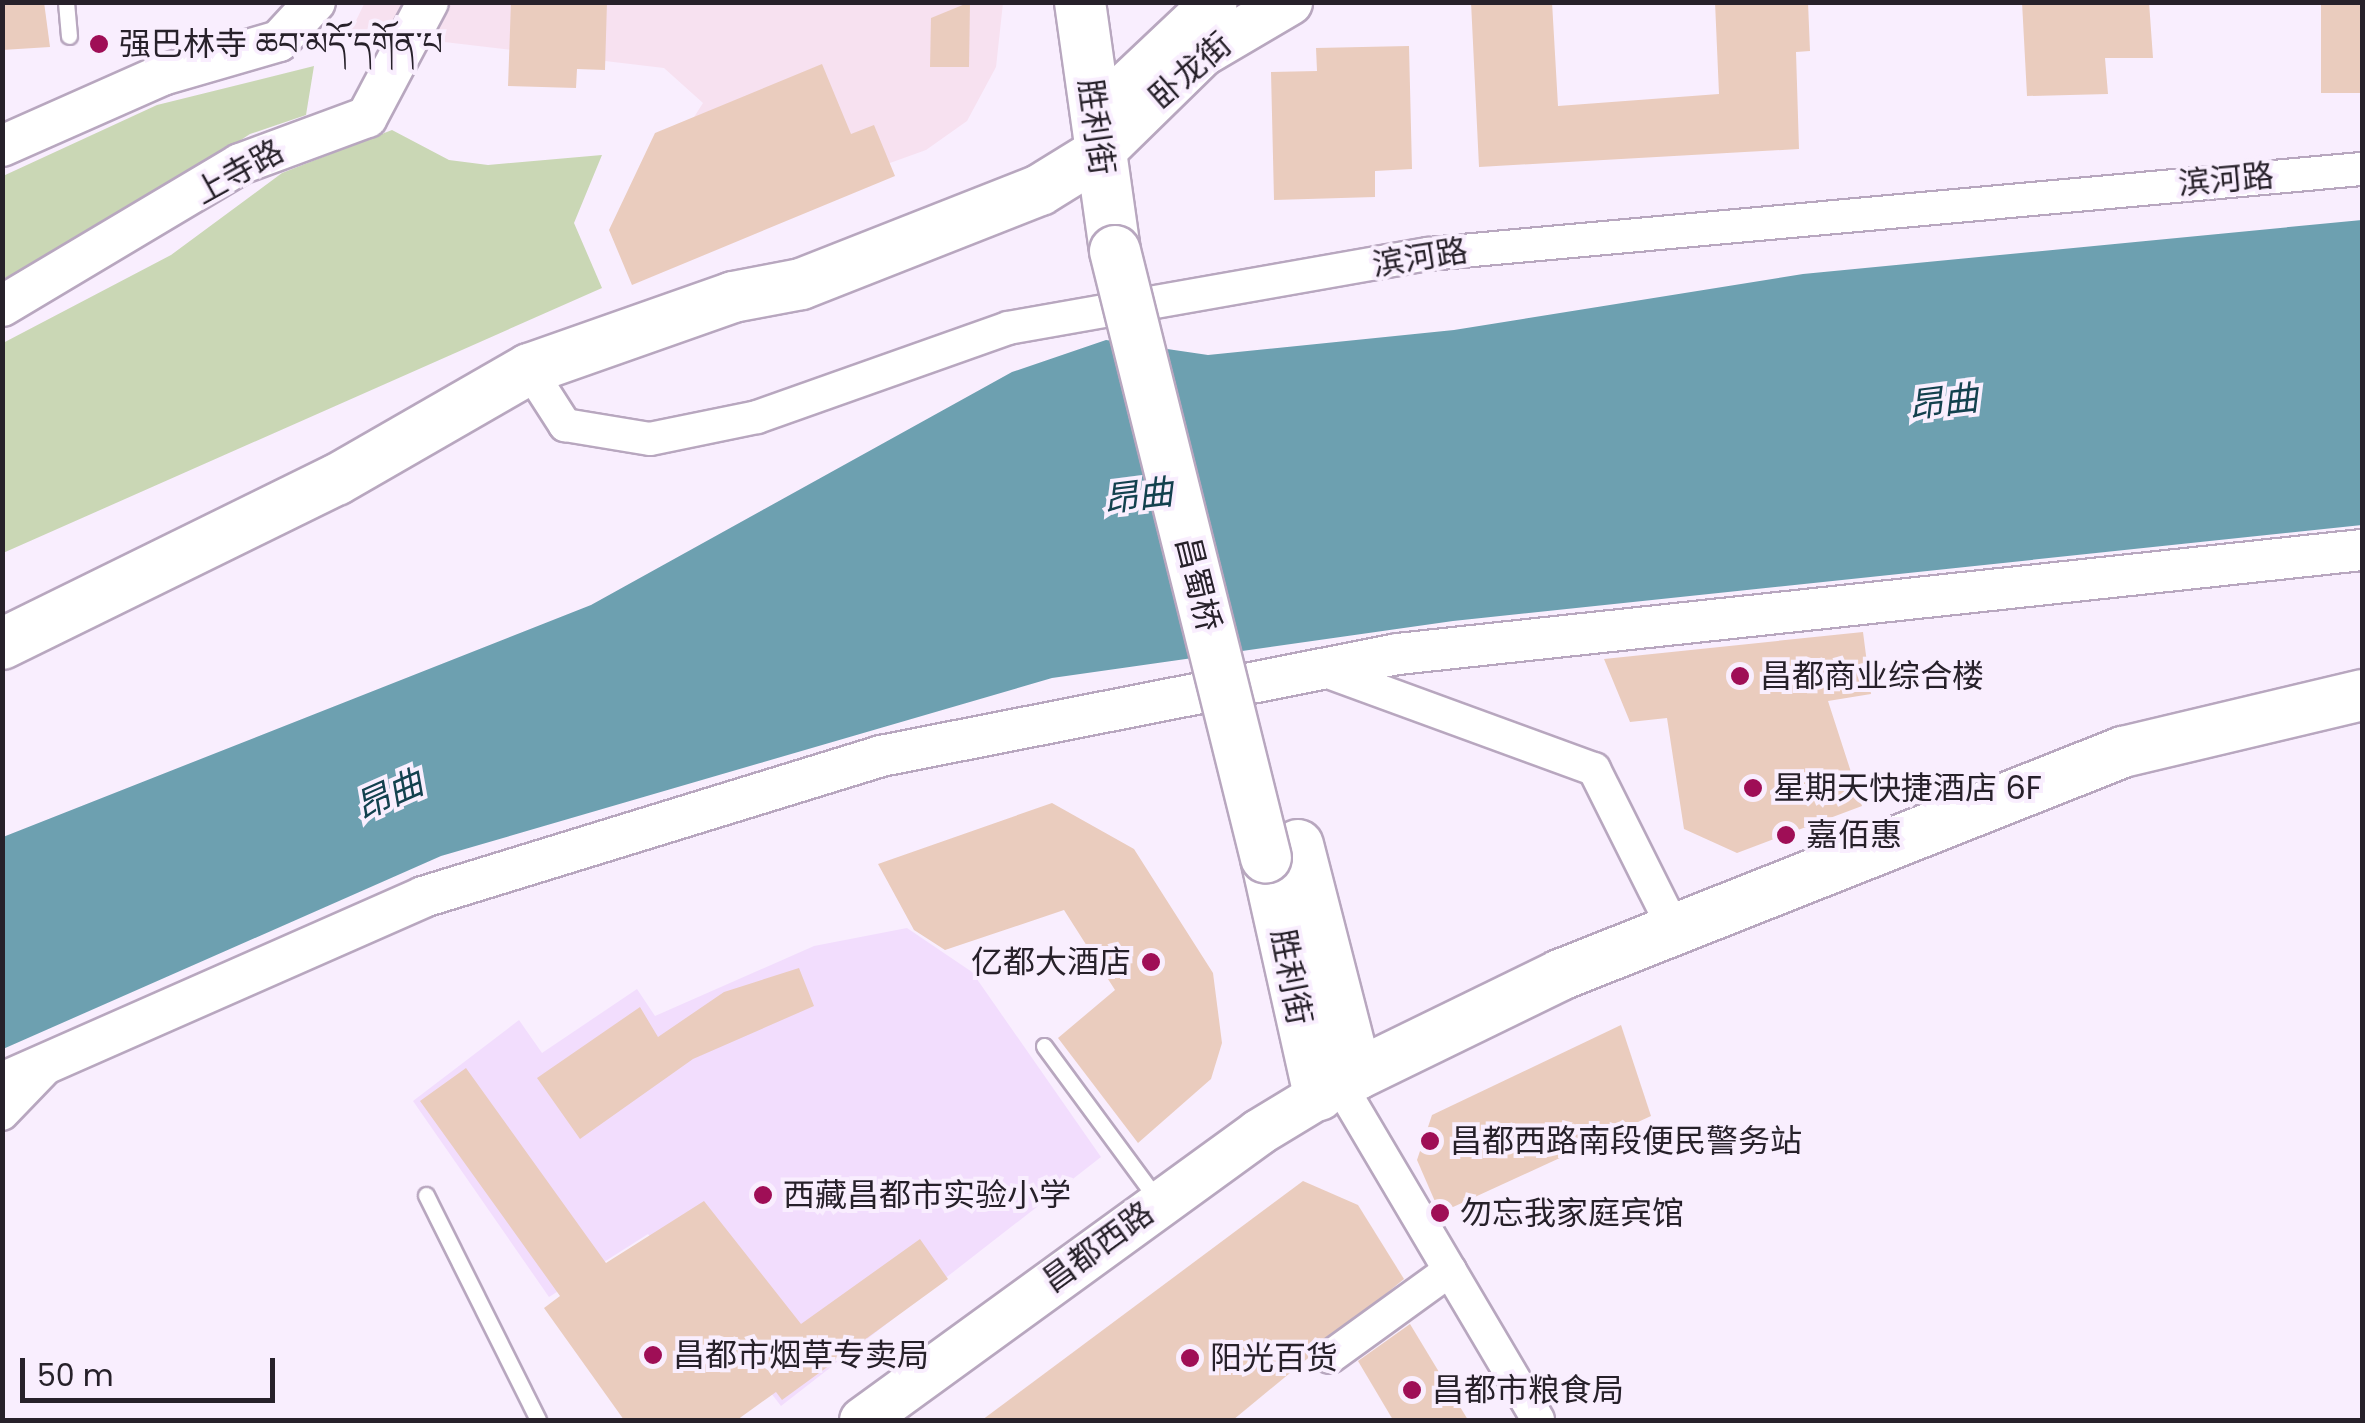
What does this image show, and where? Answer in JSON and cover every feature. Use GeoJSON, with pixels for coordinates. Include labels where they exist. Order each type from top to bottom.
{"type":"FeatureCollection","features":[{"type":"Feature","properties":{"kind":"main road","name":"卧龙街"},"geometry":{"type":"LineString","coordinates":[[1110,121],[1214,2]]}},
{"type":"Feature","properties":{"kind":"main road","name":"卧龙街"},"geometry":{"type":"LineString","coordinates":[[1110,121],[1202,53],[1289,2]]}},
{"type":"Feature","properties":{"kind":"main road","name":"胜利街"},"geometry":{"type":"LineString","coordinates":[[1087,4],[1132,251]]}},
{"type":"Feature","properties":{"kind":"main road"},"geometry":{"type":"LineString","coordinates":[[2,644],[336,480],[529,369],[733,297],[801,284],[990,210],[1110,121]]}},
{"type":"Feature","properties":{"kind":"main road","name":"昌蜀桥"},"geometry":{"type":"LineString","coordinates":[[1132,251],[1282,851]]}},
{"type":"Feature","properties":{"kind":"main road"},"geometry":{"type":"LineString","coordinates":[[1338,1084],[1674,929],[2124,752],[2362,695]]}},
{"type":"Feature","properties":{"kind":"main road","name":"胜利街"},"geometry":{"type":"LineString","coordinates":[[1282,851],[1338,1084]]}},
{"type":"Feature","properties":{"kind":"main road","name":"昌都西路"},"geometry":{"type":"LineString","coordinates":[[862,1420],[1159,1202],[1338,1084]]}},
{"type":"Feature","properties":{"kind":"street"},"geometry":{"type":"LineString","coordinates":[[2,146],[162,74],[280,41],[315,2]]}},
{"type":"Feature","properties":{"kind":"street","name":"上寺路"},"geometry":{"type":"LineString","coordinates":[[2,306],[240,164],[366,117],[428,2]]}},
{"type":"Feature","properties":{"kind":"street","name":"滨河路"},"geometry":{"type":"LineString","coordinates":[[529,369],[565,425],[650,438],[757,418],[1008,328],[1429,254],[2362,169]]}},
{"type":"Feature","properties":{"kind":"street"},"geometry":{"type":"LineString","coordinates":[[2,1083],[442,891],[881,756],[1320,670],[2362,550]]}},
{"type":"Feature","properties":{"kind":"street"},"geometry":{"type":"LineString","coordinates":[[1320,670],[1594,769],[1674,929]]}},
{"type":"Feature","properties":{"kind":"street"},"geometry":{"type":"LineString","coordinates":[[2,1114],[50,1064]]}},
{"type":"Feature","properties":{"kind":"street"},"geometry":{"type":"LineString","coordinates":[[1338,1084],[1538,1420]]}},
{"type":"Feature","properties":{"kind":"street"},"geometry":{"type":"LineString","coordinates":[[1330,1357],[1450,1270]]}},
{"type":"Feature","properties":{"kind":"lane"},"geometry":{"type":"LineString","coordinates":[[66,2],[69,36]]}},
{"type":"Feature","properties":{"kind":"lane"},"geometry":{"type":"LineString","coordinates":[[1044,1046],[1159,1202]]}},
{"type":"Feature","properties":{"kind":"lane"},"geometry":{"type":"LineString","coordinates":[[426,1195],[538,1420]]}},
{"type":"Feature","properties":{"kind":"shaded area"},"geometry":{"type":"Polygon","coordinates":[[[365,2],[1003,3],[996,67],[967,121],[926,150],[665,244],[642,199],[703,103],[664,68],[351,31],[365,2]]]}},
{"type":"Feature","properties":{"kind":"shaded area","name":"西藏昌都市实验小学"},"geometry":{"type":"Polygon","coordinates":[[[907,928],[972,972],[1101,1157],[781,1406],[648,1234],[549,1297],[413,1101],[519,1020],[542,1053],[637,989],[655,1016],[814,946],[907,928]]]}},
{"type":"Feature","properties":{"kind":"green space"},"geometry":{"type":"Polygon","coordinates":[[[314,66],[306,115],[250,134],[124,217],[3,279],[3,176],[157,105],[314,66]]]}},
{"type":"Feature","properties":{"kind":"green space"},"geometry":{"type":"Polygon","coordinates":[[[392,130],[449,160],[488,165],[602,155],[574,223],[602,288],[3,553],[3,343],[171,255],[282,173],[392,130]]]}},
{"type":"Feature","properties":{"kind":"water","name":"昂曲"},"geometry":{"type":"Polygon","coordinates":[[[2362,220],[2362,525],[1453,621],[1052,678],[441,856],[3,1049],[3,837],[591,605],[1012,372],[1106,340],[1208,355],[1454,330],[1803,274],[2362,220]]]}},
{"type":"Feature","properties":{"kind":"building"},"geometry":{"type":"Polygon","coordinates":[[[2,2],[44,2],[50,47],[2,50],[2,2]]]}},
{"type":"Feature","properties":{"kind":"building"},"geometry":{"type":"Polygon","coordinates":[[[511,2],[607,2],[605,70],[577,69],[576,88],[508,86],[511,2]]]}},
{"type":"Feature","properties":{"kind":"building"},"geometry":{"type":"Polygon","coordinates":[[[970,2],[969,67],[930,67],[931,18],[970,2]]]}},
{"type":"Feature","properties":{"kind":"building"},"geometry":{"type":"Polygon","coordinates":[[[1471,2],[1552,2],[1558,106],[1719,94],[1715,2],[1808,2],[1810,51],[1796,52],[1799,149],[1479,167],[1471,2]]]}},
{"type":"Feature","properties":{"kind":"building"},"geometry":{"type":"Polygon","coordinates":[[[2022,2],[2149,2],[2153,58],[2105,58],[2108,94],[2027,96],[2022,2]]]}},
{"type":"Feature","properties":{"kind":"building"},"geometry":{"type":"Polygon","coordinates":[[[2321,2],[2362,2],[2362,93],[2321,93],[2321,2]]]}},
{"type":"Feature","properties":{"kind":"building"},"geometry":{"type":"Polygon","coordinates":[[[1409,46],[1412,169],[1375,171],[1375,197],[1274,200],[1271,72],[1317,71],[1316,48],[1409,46]]]}},
{"type":"Feature","properties":{"kind":"building"},"geometry":{"type":"Polygon","coordinates":[[[822,64],[851,134],[874,125],[895,176],[632,285],[609,230],[655,133],[822,64]]]}},
{"type":"Feature","properties":{"kind":"building"},"geometry":{"type":"Polygon","coordinates":[[[1863,632],[1871,694],[1828,701],[1862,806],[1737,853],[1684,829],[1667,718],[1630,722],[1604,659],[1863,632]]]}},
{"type":"Feature","properties":{"kind":"building","name":"亿都大酒店"},"geometry":{"type":"Polygon","coordinates":[[[1052,803],[1134,849],[1213,973],[1222,1043],[1211,1079],[1138,1143],[1058,1038],[1115,990],[1064,910],[945,950],[914,930],[878,864],[1052,803]]]}},
{"type":"Feature","properties":{"kind":"building"},"geometry":{"type":"Polygon","coordinates":[[[799,968],[814,1006],[693,1059],[580,1139],[537,1078],[640,1007],[658,1037],[724,992],[799,968]]]}},
{"type":"Feature","properties":{"kind":"building"},"geometry":{"type":"Polygon","coordinates":[[[1621,1025],[1651,1116],[1440,1213],[1417,1160],[1432,1115],[1621,1025]]]}},
{"type":"Feature","properties":{"kind":"building"},"geometry":{"type":"Polygon","coordinates":[[[466,1068],[606,1263],[704,1201],[801,1324],[920,1239],[948,1279],[782,1400],[776,1392],[737,1420],[624,1420],[544,1308],[560,1296],[420,1101],[466,1068]]]}},
{"type":"Feature","properties":{"kind":"building","name":"阳光百货"},"geometry":{"type":"Polygon","coordinates":[[[1303,1181],[1358,1205],[1404,1279],[1233,1420],[982,1420],[1303,1181]]]}},
{"type":"Feature","properties":{"kind":"building","name":"昌都市粮食局"},"geometry":{"type":"Polygon","coordinates":[[[1410,1324],[1468,1420],[1393,1420],[1358,1361],[1410,1324]]]}},
{"type":"Feature","properties":{"kind":"place","name":"强巴林寺 ཆབ་མདོ་དགོན་པ"},"geometry":{"type":"Point","coordinates":[99,44]}},
{"type":"Feature","properties":{"kind":"place","name":"昌都商业综合楼"},"geometry":{"type":"Point","coordinates":[1740,676]}},
{"type":"Feature","properties":{"kind":"place","name":"星期天快捷酒店 6F"},"geometry":{"type":"Point","coordinates":[1753,788]}},
{"type":"Feature","properties":{"kind":"place","name":"嘉佰惠"},"geometry":{"type":"Point","coordinates":[1786,835]}},
{"type":"Feature","properties":{"kind":"place","name":"亿都大酒店"},"geometry":{"type":"Point","coordinates":[1151,962]}},
{"type":"Feature","properties":{"kind":"place","name":"昌都西路南段便民警务站"},"geometry":{"type":"Point","coordinates":[1430,1141]}},
{"type":"Feature","properties":{"kind":"place","name":"西藏昌都市实验小学"},"geometry":{"type":"Point","coordinates":[763,1195]}},
{"type":"Feature","properties":{"kind":"place","name":"勿忘我家庭宾馆"},"geometry":{"type":"Point","coordinates":[1440,1213]}},
{"type":"Feature","properties":{"kind":"place","name":"昌都市烟草专卖局"},"geometry":{"type":"Point","coordinates":[653,1355]}},
{"type":"Feature","properties":{"kind":"place","name":"阳光百货"},"geometry":{"type":"Point","coordinates":[1190,1358]}},
{"type":"Feature","properties":{"kind":"place","name":"昌都市粮食局"},"geometry":{"type":"Point","coordinates":[1412,1390]}}]}
